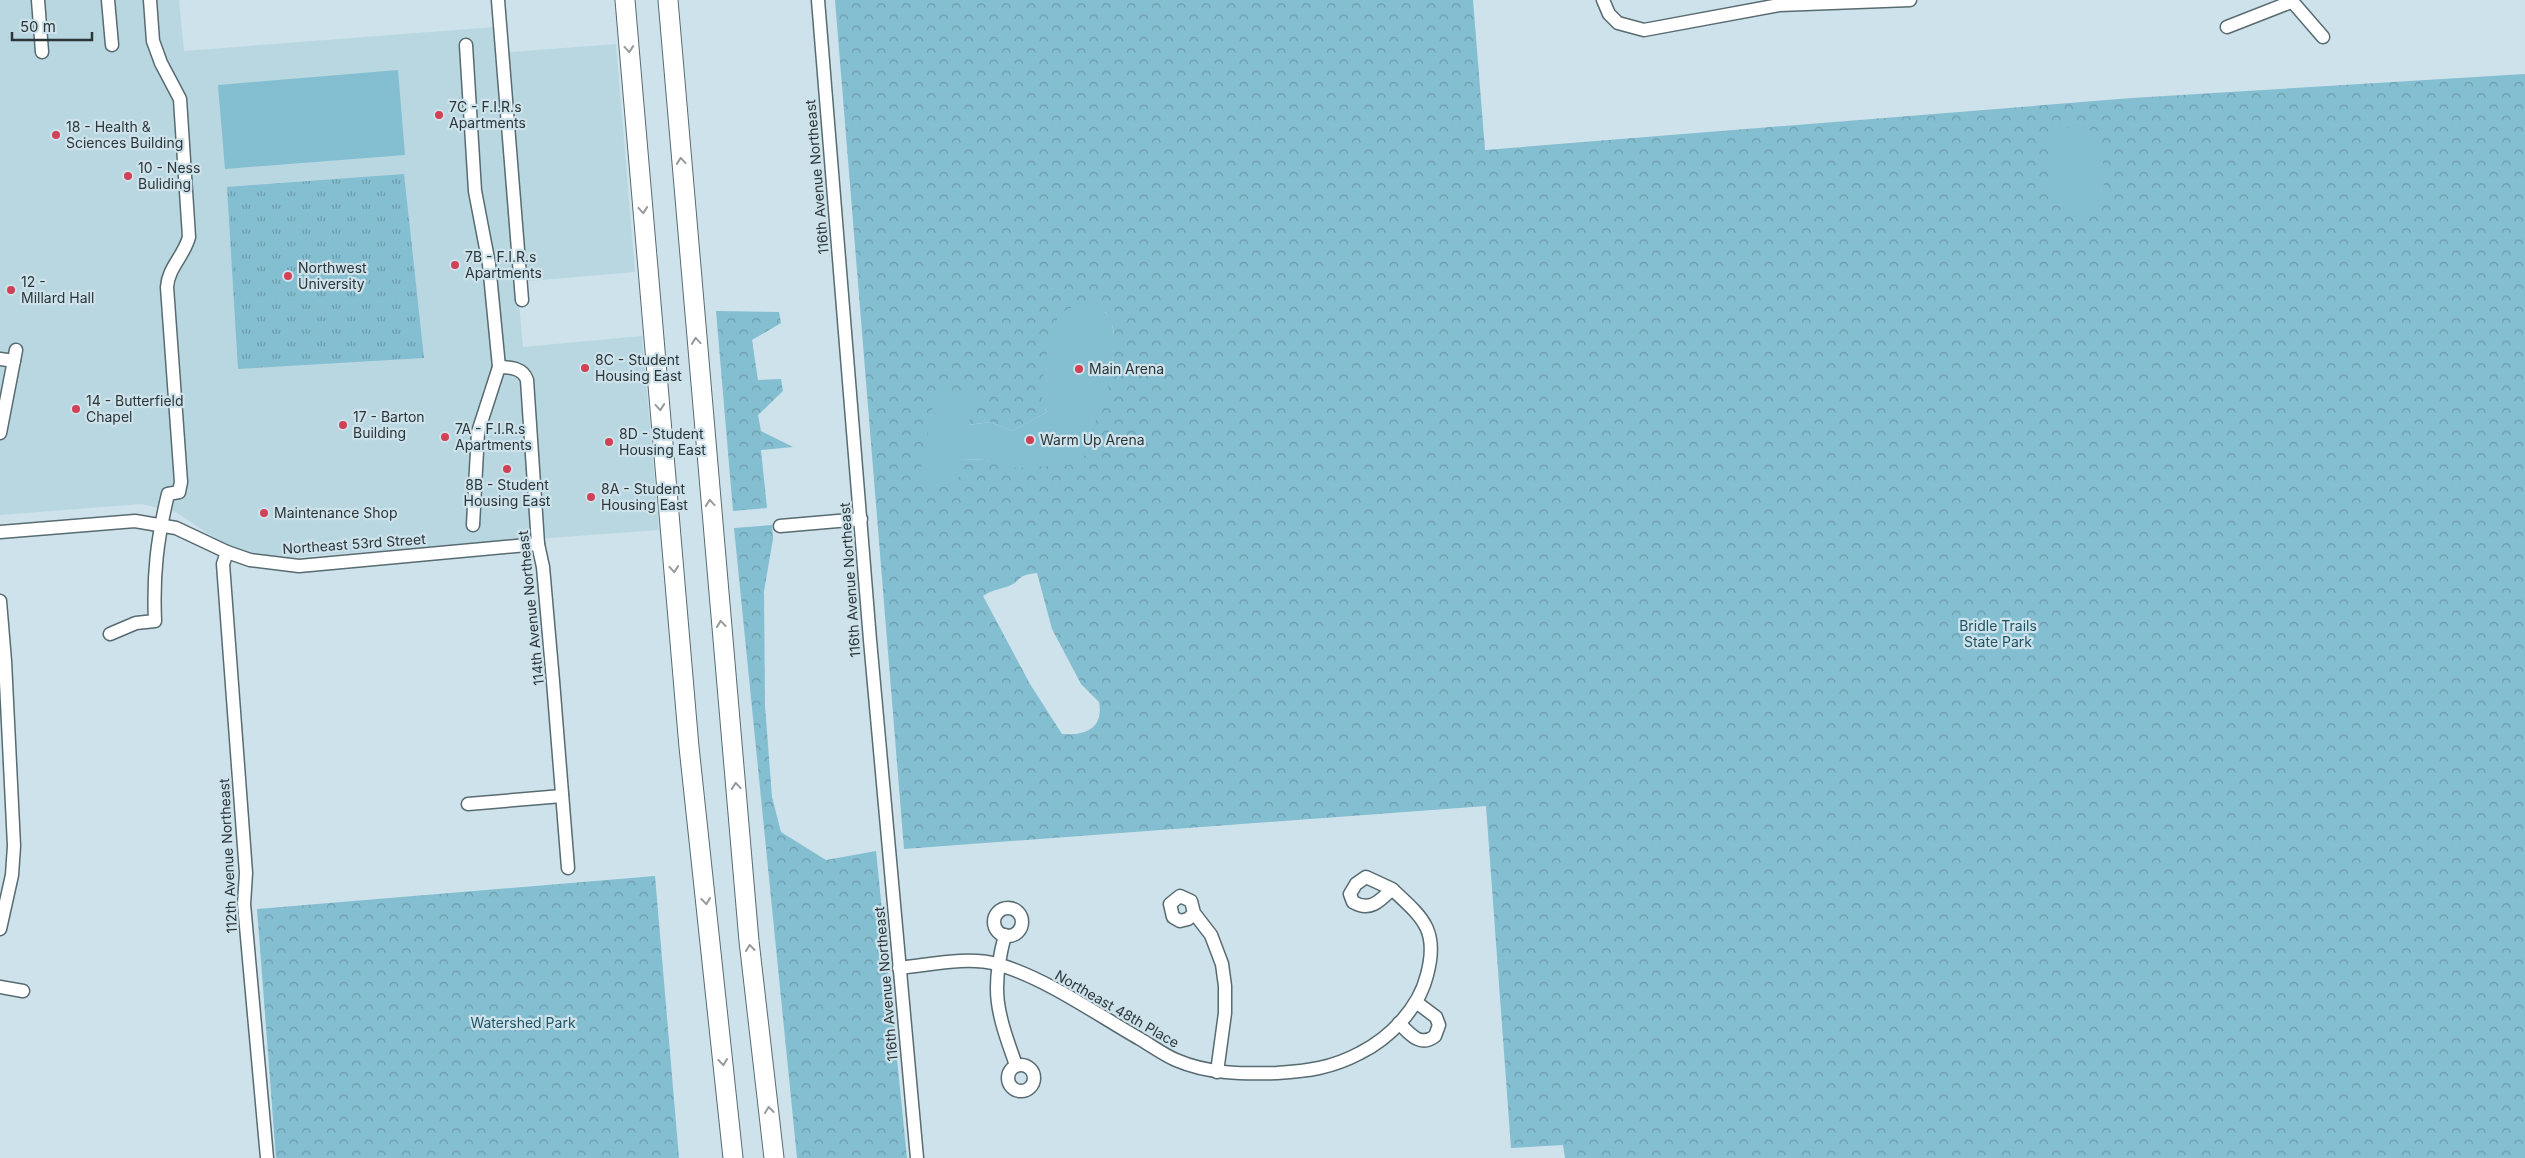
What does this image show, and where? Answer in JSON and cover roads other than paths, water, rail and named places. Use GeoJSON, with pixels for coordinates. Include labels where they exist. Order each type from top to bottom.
{"type":"FeatureCollection","features":[{"type":"Feature","properties":{"kind":"highway"},"geometry":{"type":"LineString","coordinates":[[625,0],[690,747],[733,1158]]}},
{"type":"Feature","properties":{"kind":"highway"},"geometry":{"type":"LineString","coordinates":[[668,0],[749,941],[774,1158]]}},
{"type":"Feature","properties":{"kind":"street"},"geometry":{"type":"LineString","coordinates":[[38,0],[42,52]]}},
{"type":"Feature","properties":{"kind":"street"},"geometry":{"type":"LineString","coordinates":[[108,0],[112,45]]}},
{"type":"Feature","properties":{"kind":"street"},"geometry":{"type":"LineString","coordinates":[[110,634],[136,623],[155,621],[153,577],[161,524],[168,494],[179,492],[181,482],[167,278],[174,265],[185,252],[189,237],[180,99],[161,63],[153,40],[150,0]]}},
{"type":"Feature","properties":{"kind":"street"},"geometry":{"type":"LineString","coordinates":[[498,0],[522,300]]}},
{"type":"Feature","properties":{"kind":"street","name":"116th Avenue Northeast"},"geometry":{"type":"LineString","coordinates":[[818,0],[860,519],[917,1158]]}},
{"type":"Feature","properties":{"kind":"street"},"geometry":{"type":"LineString","coordinates":[[1603,0],[1609,14],[1618,23],[1644,30],[1779,5],[1910,0]]}},
{"type":"Feature","properties":{"kind":"street"},"geometry":{"type":"LineString","coordinates":[[2227,27],[2291,1],[2323,37]]}},
{"type":"Feature","properties":{"kind":"street"},"geometry":{"type":"LineString","coordinates":[[466,45],[476,191],[490,264],[499,367],[478,432],[472,526]]}},
{"type":"Feature","properties":{"kind":"street"},"geometry":{"type":"LineString","coordinates":[[0,358],[15,356],[0,433]]}},
{"type":"Feature","properties":{"kind":"street","name":"114th Avenue Northeast"},"geometry":{"type":"LineString","coordinates":[[499,367],[518,370],[526,376],[527,380],[538,544],[543,567],[568,868]]}},
{"type":"Feature","properties":{"kind":"street"},"geometry":{"type":"LineString","coordinates":[[780,526],[860,519]]}},
{"type":"Feature","properties":{"kind":"street","name":"Northeast 53rd Street"},"geometry":{"type":"LineString","coordinates":[[0,532],[135,521],[161,524],[192,534],[227,552],[250,560],[299,566],[538,544]]}},
{"type":"Feature","properties":{"kind":"street","name":"112th Avenue Northeast"},"geometry":{"type":"LineString","coordinates":[[227,552],[223,564],[246,873],[244,904],[267,1158]]}},
{"type":"Feature","properties":{"kind":"street"},"geometry":{"type":"LineString","coordinates":[[0,601],[5,661],[14,846],[12,875],[0,929]]}},
{"type":"Feature","properties":{"kind":"street"},"geometry":{"type":"LineString","coordinates":[[468,804],[562,796]]}},
{"type":"Feature","properties":{"kind":"street","name":"Northeast 48th Place"},"geometry":{"type":"LineString","coordinates":[[899,968],[976,960],[997,964],[1060,992],[1176,1060],[1217,1072],[1306,1071],[1339,1064],[1370,1048],[1409,1014],[1426,982],[1432,946],[1428,930],[1420,916],[1392,889]]}},
{"type":"Feature","properties":{"kind":"street"},"geometry":{"type":"LineString","coordinates":[[1194,913],[1211,935],[1222,964],[1225,986],[1225,1013],[1217,1072]]}},
{"type":"Feature","properties":{"kind":"street"},"geometry":{"type":"LineString","coordinates":[[1005,935],[997,964],[995,985],[999,1016],[1016,1065]]}},
{"type":"Feature","properties":{"kind":"street"},"geometry":{"type":"LineString","coordinates":[[0,987],[23,991]]}},
{"type":"Feature","properties":{"kind":"street"},"geometry":{"type":"LineString","coordinates":[[1399,1023],[1418,1040],[1427,1041],[1435,1036],[1439,1025],[1436,1017],[1416,1002]]}},
{"type":"Feature","properties":{"kind":"place","name":"7C - F.I.R.s Apartments"},"geometry":{"type":"Point","coordinates":[439,115]}},
{"type":"Feature","properties":{"kind":"place","name":"18 - Health & Sciences Building"},"geometry":{"type":"Point","coordinates":[56,135]}},
{"type":"Feature","properties":{"kind":"place","name":"10 - Ness Buliding"},"geometry":{"type":"Point","coordinates":[128,176]}},
{"type":"Feature","properties":{"kind":"place","name":"7B - F.I.R.s Apartments"},"geometry":{"type":"Point","coordinates":[455,265]}},
{"type":"Feature","properties":{"kind":"place","name":"Northwest University"},"geometry":{"type":"Point","coordinates":[288,276]}},
{"type":"Feature","properties":{"kind":"place","name":"12 - Millard Hall"},"geometry":{"type":"Point","coordinates":[11,290]}},
{"type":"Feature","properties":{"kind":"place","name":"8C - Student Housing East"},"geometry":{"type":"Point","coordinates":[585,368]}},
{"type":"Feature","properties":{"kind":"place","name":"Main Arena"},"geometry":{"type":"Point","coordinates":[1079,369]}},
{"type":"Feature","properties":{"kind":"place","name":"14 - Butterfield Chapel"},"geometry":{"type":"Point","coordinates":[76,409]}},
{"type":"Feature","properties":{"kind":"place","name":"17 - Barton Building"},"geometry":{"type":"Point","coordinates":[343,425]}},
{"type":"Feature","properties":{"kind":"place","name":"7A - F.I.R.s Apartments"},"geometry":{"type":"Point","coordinates":[445,437]}},
{"type":"Feature","properties":{"kind":"place","name":"Warm Up Arena"},"geometry":{"type":"Point","coordinates":[1030,440]}},
{"type":"Feature","properties":{"kind":"place","name":"8D - Student Housing East"},"geometry":{"type":"Point","coordinates":[609,442]}},
{"type":"Feature","properties":{"kind":"place","name":"8B - Student Housing East"},"geometry":{"type":"Point","coordinates":[507,469]}},
{"type":"Feature","properties":{"kind":"place","name":"8A - Student Housing East"},"geometry":{"type":"Point","coordinates":[591,497]}},
{"type":"Feature","properties":{"kind":"place","name":"Maintenance Shop"},"geometry":{"type":"Point","coordinates":[264,513]}},
{"type":"Feature","properties":{"kind":"park label","name":"Bridle Trails State Park"},"geometry":{"type":"Point","coordinates":[1998,634]}},
{"type":"Feature","properties":{"kind":"park label","name":"Watershed Park"},"geometry":{"type":"Point","coordinates":[523,1023]}}]}
